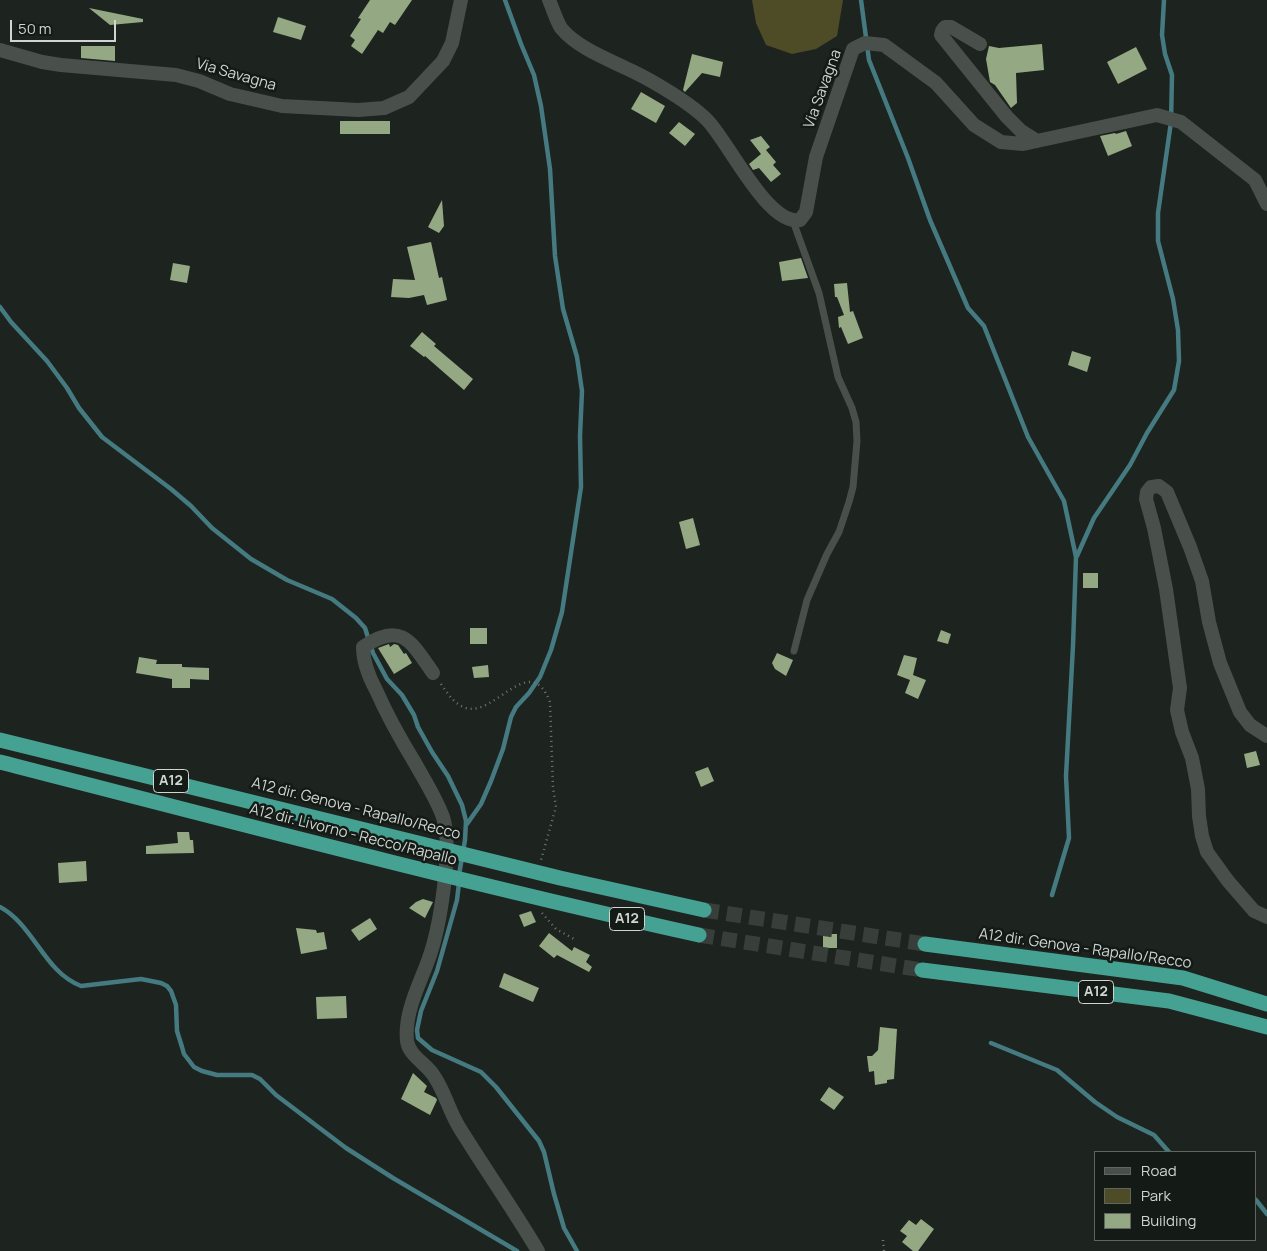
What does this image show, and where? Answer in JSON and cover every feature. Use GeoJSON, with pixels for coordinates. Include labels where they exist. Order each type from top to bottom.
{"type":"FeatureCollection","features":[{"type":"Feature","properties":{"kind":"highway","name":"A12 dir. Genova - Rapallo/Recco"},"geometry":{"type":"LineString","coordinates":[[0,740],[560,878],[704,910]]}},
{"type":"Feature","properties":{"kind":"highway","name":"A12 dir. Livorno - Recco/Rapallo"},"geometry":{"type":"LineString","coordinates":[[0,762],[333,849],[554,903],[699,935]]}},
{"type":"Feature","properties":{"kind":"highway","name":"A12 dir. Genova - Rapallo/Recco"},"geometry":{"type":"LineString","coordinates":[[925,944],[1183,978],[1267,1004]]}},
{"type":"Feature","properties":{"kind":"highway","name":"A12"},"geometry":{"type":"LineString","coordinates":[[922,970],[1169,1001],[1267,1027]]}},
{"type":"Feature","properties":{"kind":"street","name":"Via Savagna"},"geometry":{"type":"LineString","coordinates":[[0,50],[42,62],[61,65],[176,75],[199,81],[230,94],[282,106],[358,110],[384,108],[409,97],[443,61],[452,43],[461,0]]}},
{"type":"Feature","properties":{"kind":"street"},"geometry":{"type":"LineString","coordinates":[[549,0],[561,28],[574,39],[590,50],[634,72],[676,97],[707,120],[725,143],[756,191],[771,208],[793,221]]}},
{"type":"Feature","properties":{"kind":"street"},"geometry":{"type":"LineString","coordinates":[[980,44],[950,28],[942,30],[941,35],[1007,117],[1021,131],[1037,141]]}},
{"type":"Feature","properties":{"kind":"street","name":"Via Savagna"},"geometry":{"type":"LineString","coordinates":[[793,221],[800,220],[806,212],[816,156],[853,49],[865,42],[884,45],[891,50],[936,83],[974,125],[1002,142],[1023,144],[1157,115],[1181,122],[1255,180],[1267,204]]}},
{"type":"Feature","properties":{"kind":"street"},"geometry":{"type":"LineString","coordinates":[[1267,736],[1250,725],[1240,712],[1220,663],[1209,622],[1202,581],[1190,547],[1167,492],[1159,486],[1152,486],[1147,492],[1146,498],[1166,589],[1180,688],[1177,710],[1182,732],[1192,758],[1198,789],[1202,836],[1207,852],[1228,881],[1254,910],[1267,917]]}},
{"type":"Feature","properties":{"kind":"street"},"geometry":{"type":"LineString","coordinates":[[433,673],[405,637],[392,634],[373,640],[363,647],[363,656],[370,677],[382,704],[435,797],[446,833],[441,909],[430,956],[411,1005],[407,1033],[408,1044],[412,1052],[434,1075],[457,1125],[538,1251]]}},
{"type":"Feature","properties":{"kind":"lane"},"geometry":{"type":"LineString","coordinates":[[793,221],[819,293],[838,377],[856,422],[857,441],[853,487],[849,502],[839,532],[826,554],[807,600],[794,651]]}},
{"type":"Feature","properties":{"kind":"path"},"geometry":{"type":"LineString","coordinates":[[433,673],[456,703],[467,708],[476,709],[488,704],[518,684],[527,682],[538,684],[546,692],[550,702],[553,788],[556,807],[540,862]]}},
{"type":"Feature","properties":{"kind":"path"},"geometry":{"type":"LineString","coordinates":[[541,912],[556,929],[574,938]]}},
{"type":"Feature","properties":{"kind":"path"},"geometry":{"type":"LineString","coordinates":[[883,1240],[884,1251]]}},
{"type":"Feature","properties":{"kind":"green space"},"geometry":{"type":"Polygon","coordinates":[[[752,0],[843,0],[837,36],[816,49],[792,54],[766,45],[756,23],[752,0]]]}},
{"type":"Feature","properties":{"kind":"building"},"geometry":{"type":"Polygon","coordinates":[[[370,0],[412,0],[395,25],[390,22],[383,33],[378,30],[362,54],[351,46],[355,40],[350,36],[361,19],[358,18],[370,0]]]}},
{"type":"Feature","properties":{"kind":"building"},"geometry":{"type":"Polygon","coordinates":[[[89,8],[143,19],[143,22],[110,25],[89,8]]]}},
{"type":"Feature","properties":{"kind":"building"},"geometry":{"type":"Polygon","coordinates":[[[278,17],[306,26],[301,40],[273,32],[278,17]]]}},
{"type":"Feature","properties":{"kind":"building"},"geometry":{"type":"Polygon","coordinates":[[[1042,44],[1044,70],[1016,73],[1017,103],[1011,108],[995,85],[990,82],[986,59],[989,46],[999,48],[1042,44]]]}},
{"type":"Feature","properties":{"kind":"building"},"geometry":{"type":"Polygon","coordinates":[[[81,46],[115,46],[115,61],[81,58],[81,46]]]}},
{"type":"Feature","properties":{"kind":"building"},"geometry":{"type":"Polygon","coordinates":[[[1136,47],[1147,69],[1118,84],[1107,62],[1136,47]]]}},
{"type":"Feature","properties":{"kind":"building"},"geometry":{"type":"Polygon","coordinates":[[[692,54],[723,62],[720,77],[702,73],[685,92],[683,90],[692,54]]]}},
{"type":"Feature","properties":{"kind":"building"},"geometry":{"type":"Polygon","coordinates":[[[641,92],[665,106],[656,123],[631,109],[641,92]]]}},
{"type":"Feature","properties":{"kind":"building"},"geometry":{"type":"Polygon","coordinates":[[[340,121],[390,121],[390,134],[340,134],[340,121]]]}},
{"type":"Feature","properties":{"kind":"building"},"geometry":{"type":"Polygon","coordinates":[[[679,122],[695,134],[685,146],[669,133],[679,122]]]}},
{"type":"Feature","properties":{"kind":"building"},"geometry":{"type":"Polygon","coordinates":[[[1126,131],[1132,146],[1108,156],[1100,136],[1126,131]]]}},
{"type":"Feature","properties":{"kind":"building"},"geometry":{"type":"Polygon","coordinates":[[[761,136],[770,147],[766,150],[776,162],[773,165],[781,174],[771,182],[759,168],[753,170],[749,164],[761,154],[750,140],[761,136]]]}},
{"type":"Feature","properties":{"kind":"building"},"geometry":{"type":"Polygon","coordinates":[[[442,200],[444,226],[439,233],[428,227],[442,200]]]}},
{"type":"Feature","properties":{"kind":"building"},"geometry":{"type":"Polygon","coordinates":[[[431,242],[439,278],[442,277],[447,300],[427,305],[424,295],[409,298],[391,297],[393,279],[415,280],[407,247],[431,242]]]}},
{"type":"Feature","properties":{"kind":"building"},"geometry":{"type":"Polygon","coordinates":[[[801,258],[808,278],[782,281],[779,262],[801,258]]]}},
{"type":"Feature","properties":{"kind":"building"},"geometry":{"type":"Polygon","coordinates":[[[173,263],[190,266],[187,283],[170,280],[173,263]]]}},
{"type":"Feature","properties":{"kind":"building"},"geometry":{"type":"Polygon","coordinates":[[[847,283],[850,312],[853,311],[863,338],[848,344],[841,327],[839,328],[838,317],[844,315],[837,297],[835,297],[834,284],[847,283]]]}},
{"type":"Feature","properties":{"kind":"building"},"geometry":{"type":"Polygon","coordinates":[[[422,332],[436,344],[434,346],[473,379],[464,390],[425,356],[410,346],[422,332]]]}},
{"type":"Feature","properties":{"kind":"building"},"geometry":{"type":"Polygon","coordinates":[[[1072,351],[1091,357],[1087,372],[1068,365],[1072,351]]]}},
{"type":"Feature","properties":{"kind":"building"},"geometry":{"type":"Polygon","coordinates":[[[693,518],[700,545],[686,549],[679,522],[693,518]]]}},
{"type":"Feature","properties":{"kind":"building"},"geometry":{"type":"Polygon","coordinates":[[[1083,573],[1098,573],[1098,588],[1083,588],[1083,573]]]}},
{"type":"Feature","properties":{"kind":"building"},"geometry":{"type":"Polygon","coordinates":[[[470,628],[487,628],[487,644],[470,644],[470,628]]]}},
{"type":"Feature","properties":{"kind":"building"},"geometry":{"type":"Polygon","coordinates":[[[941,630],[951,634],[948,644],[937,641],[941,630]]]}},
{"type":"Feature","properties":{"kind":"building"},"geometry":{"type":"Polygon","coordinates":[[[389,644],[390,647],[394,644],[398,645],[412,663],[394,674],[378,648],[389,644]]]}},
{"type":"Feature","properties":{"kind":"building"},"geometry":{"type":"Polygon","coordinates":[[[777,653],[793,660],[786,676],[775,669],[772,663],[777,653]]]}},
{"type":"Feature","properties":{"kind":"building"},"geometry":{"type":"Polygon","coordinates":[[[904,655],[917,658],[913,675],[926,680],[918,699],[905,693],[910,680],[897,675],[904,655]]]}},
{"type":"Feature","properties":{"kind":"building"},"geometry":{"type":"Polygon","coordinates":[[[139,657],[157,660],[156,664],[182,664],[182,667],[209,668],[209,680],[190,679],[190,688],[172,688],[172,679],[136,673],[139,657]]]}},
{"type":"Feature","properties":{"kind":"building"},"geometry":{"type":"Polygon","coordinates":[[[488,665],[489,677],[474,678],[472,667],[488,665]]]}},
{"type":"Feature","properties":{"kind":"building"},"geometry":{"type":"Polygon","coordinates":[[[1256,751],[1260,765],[1247,768],[1244,754],[1256,751]]]}},
{"type":"Feature","properties":{"kind":"building"},"geometry":{"type":"Polygon","coordinates":[[[708,767],[714,781],[701,787],[695,772],[708,767]]]}},
{"type":"Feature","properties":{"kind":"building"},"geometry":{"type":"Polygon","coordinates":[[[177,832],[189,832],[190,840],[193,840],[194,853],[146,854],[146,846],[178,843],[177,832]]]}},
{"type":"Feature","properties":{"kind":"building"},"geometry":{"type":"Polygon","coordinates":[[[86,861],[87,881],[59,883],[58,863],[86,861]]]}},
{"type":"Feature","properties":{"kind":"building"},"geometry":{"type":"Polygon","coordinates":[[[423,899],[433,902],[425,918],[409,908],[423,899]]]}},
{"type":"Feature","properties":{"kind":"building"},"geometry":{"type":"Polygon","coordinates":[[[531,911],[536,922],[524,927],[519,915],[531,911]]]}},
{"type":"Feature","properties":{"kind":"building"},"geometry":{"type":"Polygon","coordinates":[[[370,918],[377,929],[359,941],[351,930],[370,918]]]}},
{"type":"Feature","properties":{"kind":"building"},"geometry":{"type":"Polygon","coordinates":[[[296,928],[316,930],[317,933],[324,932],[327,949],[301,954],[296,928]]]}},
{"type":"Feature","properties":{"kind":"building"},"geometry":{"type":"Polygon","coordinates":[[[549,933],[572,951],[574,947],[590,955],[586,962],[592,967],[589,972],[557,955],[554,958],[539,946],[549,933]]]}},
{"type":"Feature","properties":{"kind":"building"},"geometry":{"type":"Polygon","coordinates":[[[823,934],[837,934],[837,948],[823,948],[823,934]]]}},
{"type":"Feature","properties":{"kind":"building"},"geometry":{"type":"Polygon","coordinates":[[[504,973],[539,988],[533,1002],[499,987],[504,973]]]}},
{"type":"Feature","properties":{"kind":"building"},"geometry":{"type":"Polygon","coordinates":[[[346,996],[347,1018],[317,1019],[316,997],[346,996]]]}},
{"type":"Feature","properties":{"kind":"building"},"geometry":{"type":"Polygon","coordinates":[[[880,1027],[897,1029],[894,1079],[887,1080],[887,1083],[875,1085],[874,1071],[869,1072],[867,1056],[872,1056],[878,1050],[880,1027]]]}},
{"type":"Feature","properties":{"kind":"building"},"geometry":{"type":"Polygon","coordinates":[[[413,1073],[427,1086],[424,1092],[437,1100],[430,1115],[401,1099],[413,1073]]]}},
{"type":"Feature","properties":{"kind":"building"},"geometry":{"type":"Polygon","coordinates":[[[829,1087],[844,1097],[834,1110],[820,1100],[829,1087]]]}},
{"type":"Feature","properties":{"kind":"building"},"geometry":{"type":"Polygon","coordinates":[[[921,1219],[934,1229],[918,1251],[913,1251],[902,1242],[907,1236],[900,1231],[909,1220],[916,1225],[921,1219]]]}},
{"type":"Feature","properties":{"kind":"waterway"},"geometry":{"type":"LineString","coordinates":[[467,824],[481,804],[491,781],[503,749],[511,717],[516,707],[540,677],[551,650],[562,612],[581,487],[580,436],[582,391],[577,357],[563,309],[555,256],[550,169],[541,106],[534,75],[505,0]]}},
{"type":"Feature","properties":{"kind":"waterway"},"geometry":{"type":"LineString","coordinates":[[861,0],[869,60],[908,158],[930,220],[968,308],[984,326],[1028,437],[1064,501],[1076,557],[1066,776],[1069,838],[1052,895]]}},
{"type":"Feature","properties":{"kind":"waterway"},"geometry":{"type":"LineString","coordinates":[[1077,556],[1094,518],[1130,465],[1147,433],[1174,390],[1179,361],[1178,330],[1173,299],[1158,241],[1158,213],[1171,122],[1172,75],[1165,54],[1162,35],[1164,0]]}},
{"type":"Feature","properties":{"kind":"waterway"},"geometry":{"type":"LineString","coordinates":[[0,307],[11,322],[47,361],[79,408],[102,437],[171,489],[212,528],[251,559],[287,580],[332,599],[356,618],[365,628],[373,653],[387,679],[402,695],[414,715],[418,727],[448,776],[462,805],[466,821],[459,875]]}},
{"type":"Feature","properties":{"kind":"waterway"},"geometry":{"type":"LineString","coordinates":[[459,883],[457,900],[437,971],[421,1011],[417,1030],[418,1038],[432,1050],[481,1072],[496,1087],[539,1141],[544,1152],[564,1228],[577,1251]]}},
{"type":"Feature","properties":{"kind":"waterway"},"geometry":{"type":"LineString","coordinates":[[0,907],[22,925],[48,960],[58,970],[68,979],[81,986],[141,979],[167,986],[176,1005],[177,1031],[184,1054],[194,1067],[217,1075],[252,1075],[260,1079],[276,1095],[346,1148],[517,1251]]}},
{"type":"Feature","properties":{"kind":"waterway"},"geometry":{"type":"LineString","coordinates":[[991,1043],[1057,1070],[1095,1102],[1117,1117],[1154,1135],[1168,1151]]}},
{"type":"Feature","properties":{"kind":"waterway"},"geometry":{"type":"LineString","coordinates":[[1257,1201],[1267,1214]]}},
{"type":"Feature","properties":{"kind":"tunnel"},"geometry":{"type":"LineString","coordinates":[[704,910],[925,944]]}},
{"type":"Feature","properties":{"kind":"tunnel"},"geometry":{"type":"LineString","coordinates":[[699,935],[922,970]]}}]}
